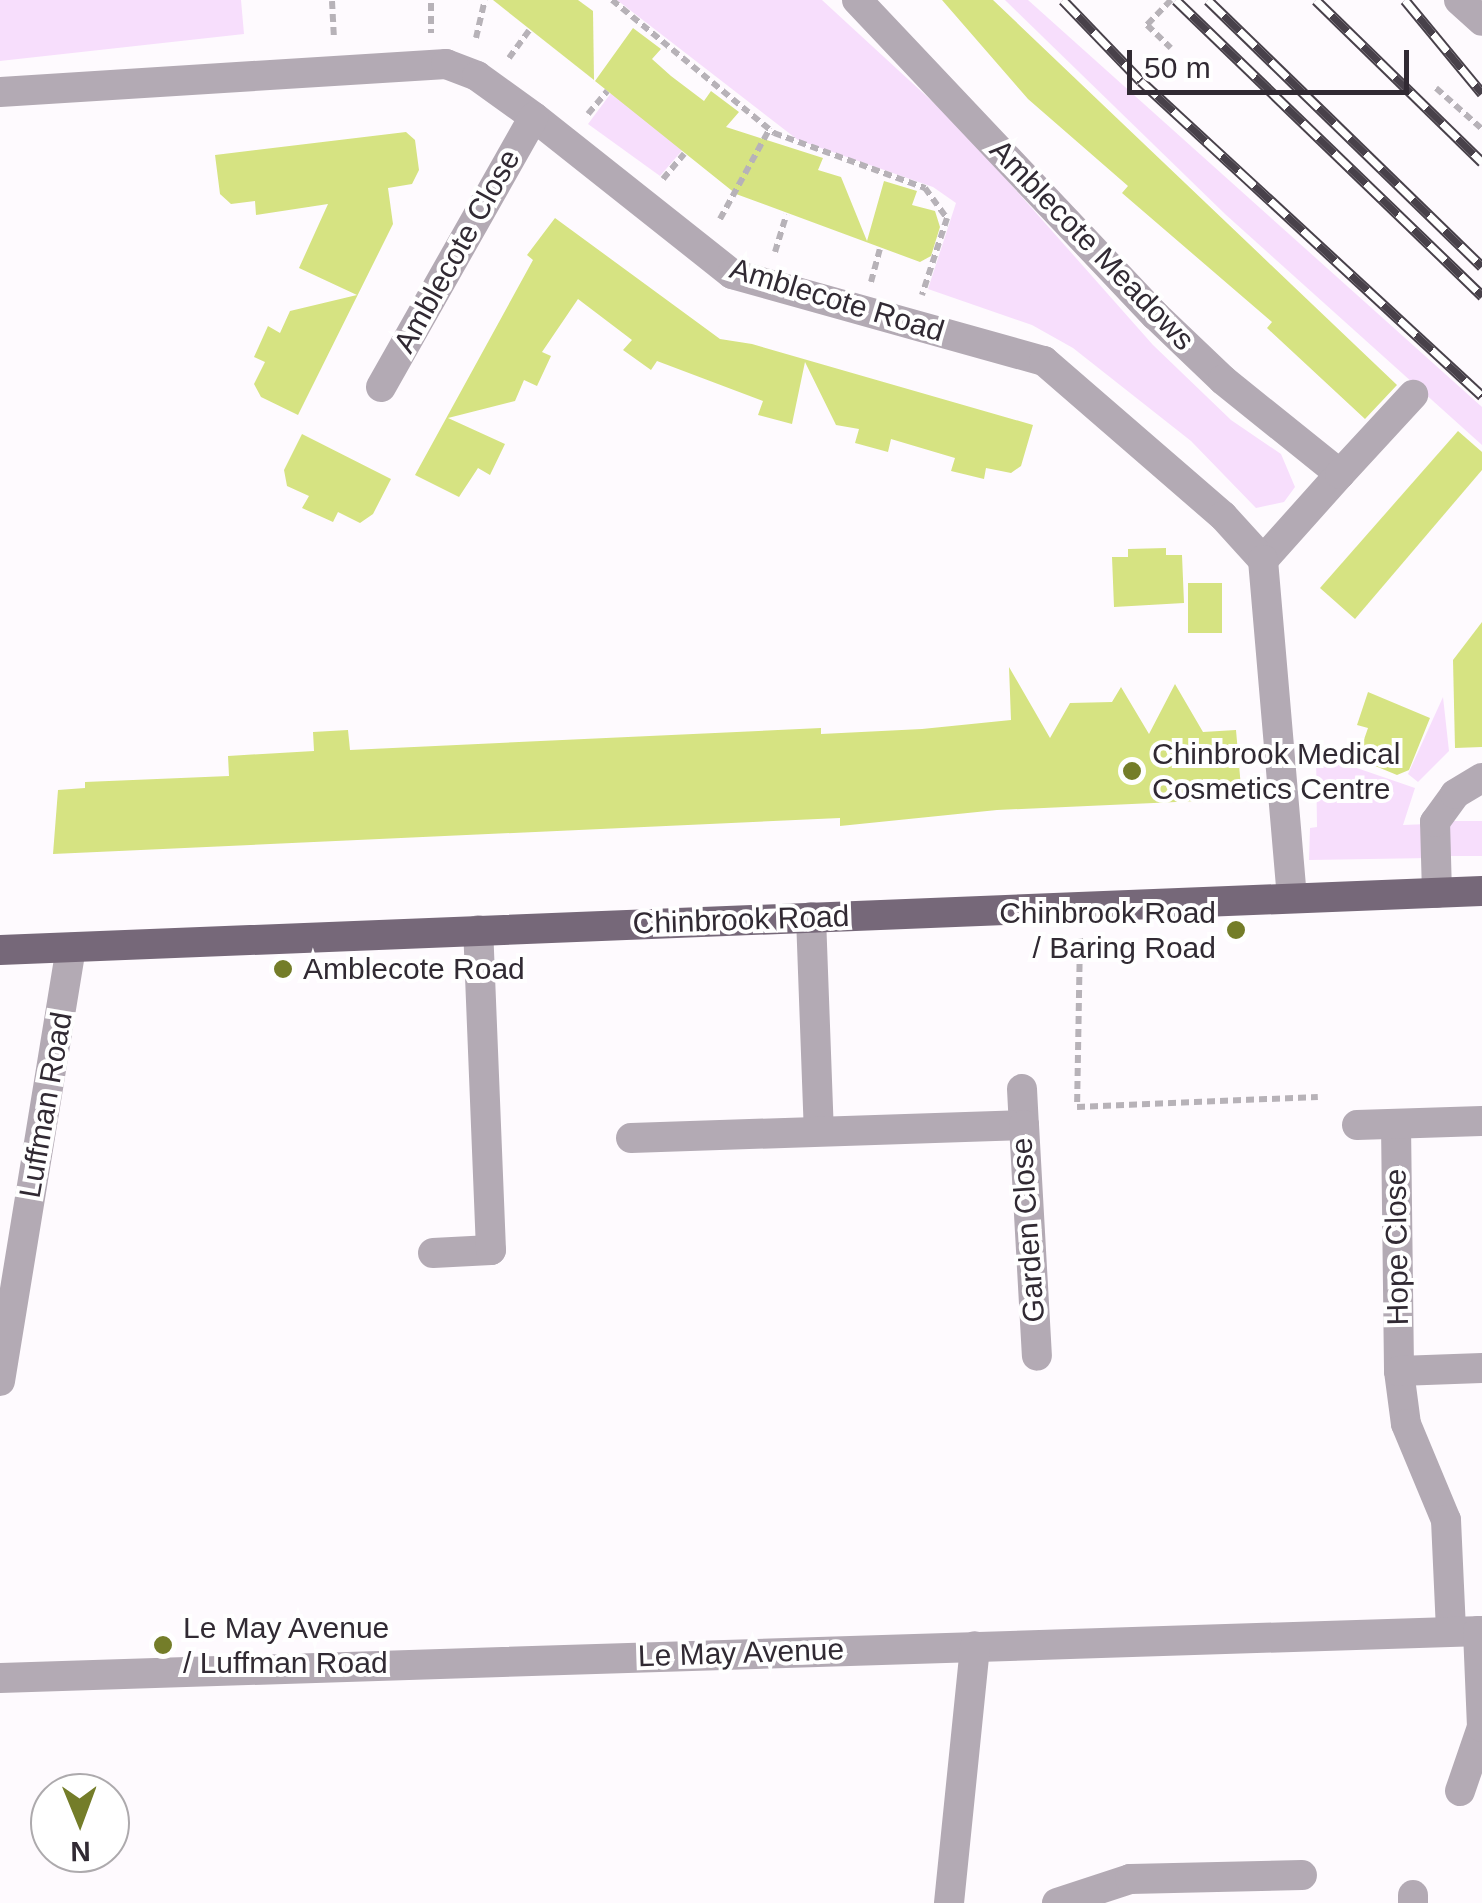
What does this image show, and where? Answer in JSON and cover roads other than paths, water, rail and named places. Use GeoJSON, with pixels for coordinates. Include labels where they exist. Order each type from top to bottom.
{"type":"FeatureCollection","features":[{"type":"Feature","properties":{"kind":"main road","name":"Chinbrook Road"},"geometry":{"type":"LineString","coordinates":[[0,950],[1482,891]]}},
{"type":"Feature","properties":{"kind":"street","name":"Amblecote Meadows"},"geometry":{"type":"LineString","coordinates":[[857,0],[1164,324],[1340,474]]}},
{"type":"Feature","properties":{"kind":"street"},"geometry":{"type":"LineString","coordinates":[[1460,0],[1482,21]]}},
{"type":"Feature","properties":{"kind":"street","name":"Amblecote Road"},"geometry":{"type":"LineString","coordinates":[[0,92],[430,63],[466,70],[534,116],[732,274],[1044,361],[1224,516],[1263,560]]}},
{"type":"Feature","properties":{"kind":"street","name":"Amblecote Close"},"geometry":{"type":"LineString","coordinates":[[381,387],[534,116]]}},
{"type":"Feature","properties":{"kind":"street"},"geometry":{"type":"LineString","coordinates":[[1292,897],[1263,560],[1413,395]]}},
{"type":"Feature","properties":{"kind":"street"},"geometry":{"type":"LineString","coordinates":[[1437,893],[1435,822],[1455,794],[1482,778]]}},
{"type":"Feature","properties":{"kind":"street"},"geometry":{"type":"LineString","coordinates":[[810,917],[819,1132]]}},
{"type":"Feature","properties":{"kind":"street"},"geometry":{"type":"LineString","coordinates":[[433,1253],[491,1250],[478,930]]}},
{"type":"Feature","properties":{"kind":"street","name":"Luffman Road"},"geometry":{"type":"LineString","coordinates":[[0,1381],[71,948]]}},
{"type":"Feature","properties":{"kind":"street"},"geometry":{"type":"LineString","coordinates":[[1022,1089],[1024,1125]]}},
{"type":"Feature","properties":{"kind":"street","name":"Hope Close"},"geometry":{"type":"LineString","coordinates":[[1358,1124],[1482,1120]]}},
{"type":"Feature","properties":{"kind":"street","name":"Hope Close"},"geometry":{"type":"LineString","coordinates":[[1396,1124],[1399,1371],[1406,1424],[1446,1520],[1470,1631],[1482,1727],[1460,1791]]}},
{"type":"Feature","properties":{"kind":"street","name":"Garden Close"},"geometry":{"type":"LineString","coordinates":[[631,1138],[1024,1125],[1037,1356]]}},
{"type":"Feature","properties":{"kind":"street"},"geometry":{"type":"LineString","coordinates":[[1399,1371],[1482,1368]]}},
{"type":"Feature","properties":{"kind":"street","name":"Le May Avenue"},"geometry":{"type":"LineString","coordinates":[[0,1678],[1470,1631]]}},
{"type":"Feature","properties":{"kind":"street"},"geometry":{"type":"LineString","coordinates":[[949,1903],[975,1646]]}},
{"type":"Feature","properties":{"kind":"street"},"geometry":{"type":"LineString","coordinates":[[1057,1903],[1130,1879],[1302,1875]]}},
{"type":"Feature","properties":{"kind":"railway"},"geometry":{"type":"LineString","coordinates":[[1063,0],[1141,81],[1482,396]]}},
{"type":"Feature","properties":{"kind":"railway"},"geometry":{"type":"LineString","coordinates":[[1176,0],[1482,296]]}},
{"type":"Feature","properties":{"kind":"railway"},"geometry":{"type":"LineString","coordinates":[[1208,0],[1482,266]]}},
{"type":"Feature","properties":{"kind":"railway"},"geometry":{"type":"LineString","coordinates":[[1316,0],[1482,162]]}},
{"type":"Feature","properties":{"kind":"railway"},"geometry":{"type":"LineString","coordinates":[[1405,0],[1482,93]]}},
{"type":"Feature","properties":{"kind":"place","name":"Chinbrook Medical Cosmetics Centre"},"geometry":{"type":"Point","coordinates":[1132,771]}},
{"type":"Feature","properties":{"kind":"place","name":"Chinbrook Road / Baring Road"},"geometry":{"type":"Point","coordinates":[1236,930]}},
{"type":"Feature","properties":{"kind":"place","name":"Amblecote Road"},"geometry":{"type":"Point","coordinates":[283,969]}},
{"type":"Feature","properties":{"kind":"place","name":"Le May Avenue / Luffman Road"},"geometry":{"type":"Point","coordinates":[163,1645]}}]}
